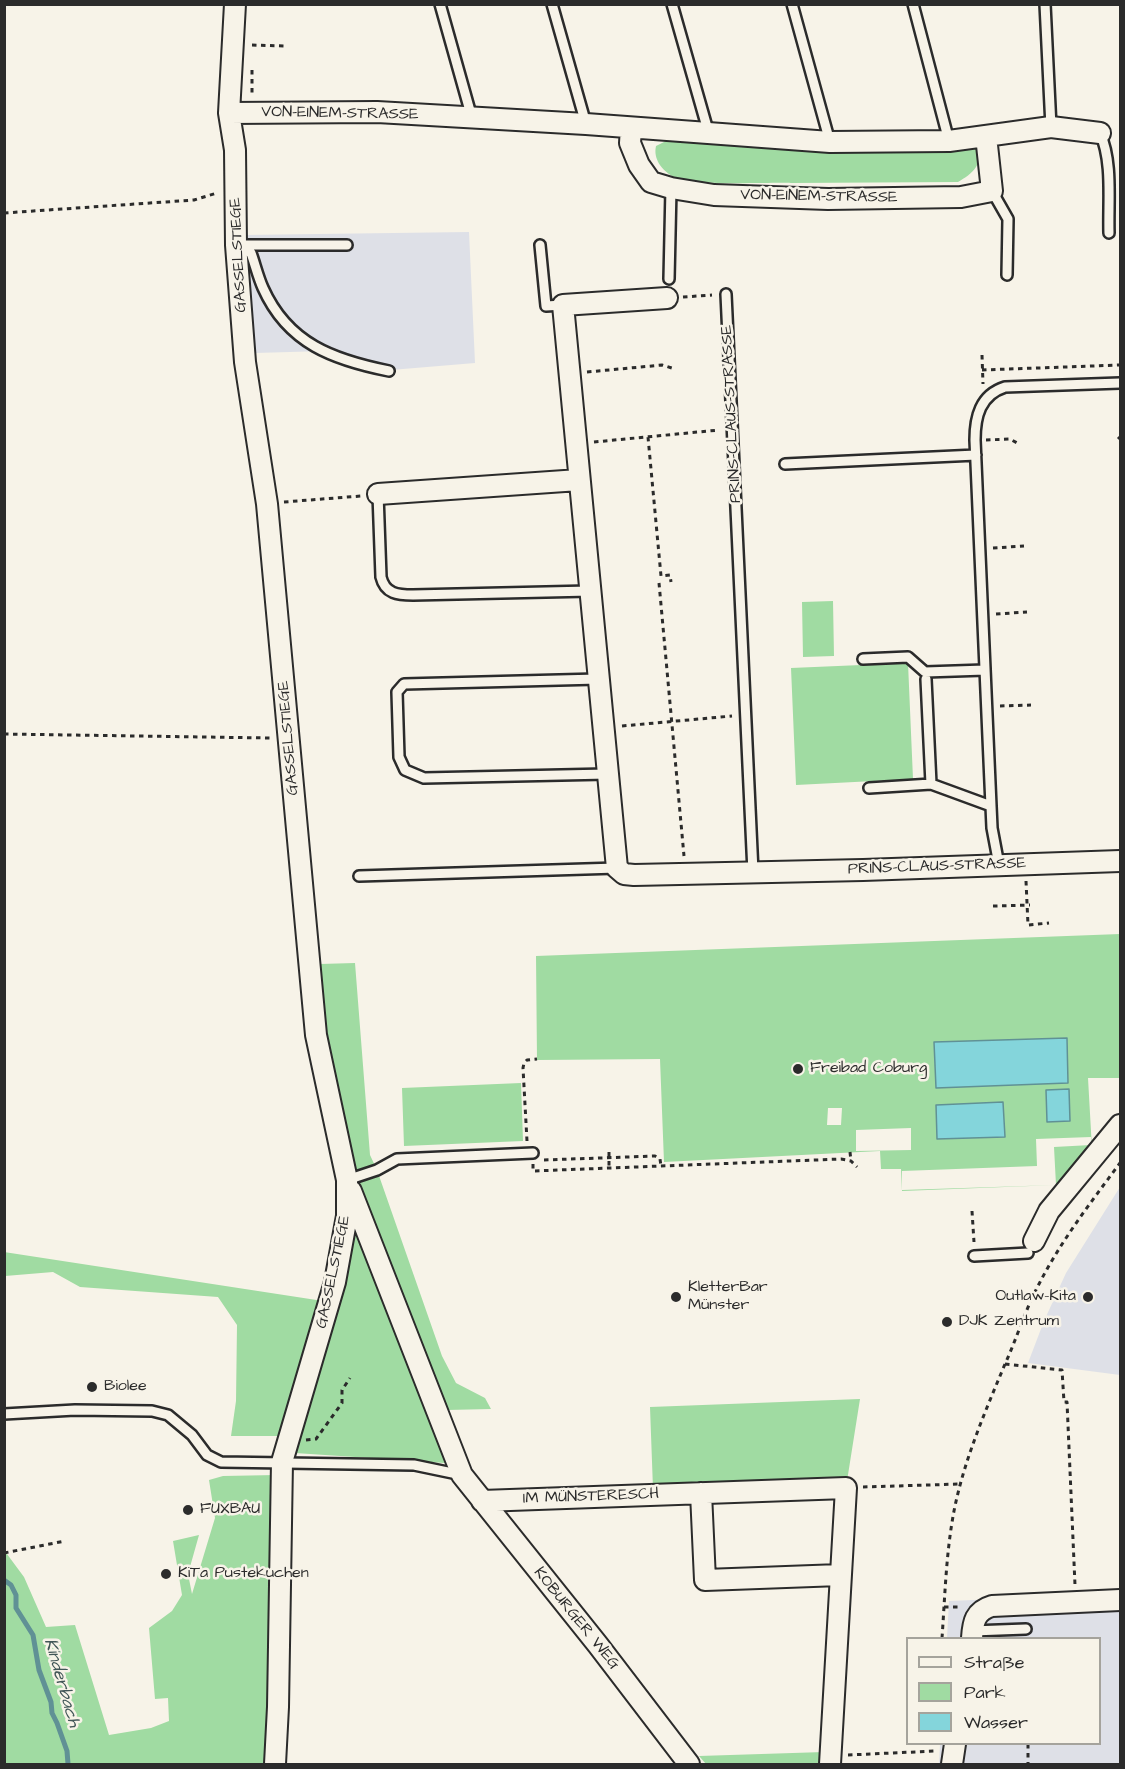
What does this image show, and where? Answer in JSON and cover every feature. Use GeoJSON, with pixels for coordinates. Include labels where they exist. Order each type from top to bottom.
{"type":"FeatureCollection","features":[{"type":"Feature","properties":{"kind":"street","name":"GASSELSTIEGE"},"geometry":{"type":"LineString","coordinates":[[235,4],[230,113],[234,141],[236,245],[245,362],[267,504],[316,1035],[347,1180],[346,1216],[335,1282],[282,1462],[275,1764]]}},
{"type":"Feature","properties":{"kind":"street","name":"VON-EINEM-STRASSE"},"geometry":{"type":"LineString","coordinates":[[230,113],[377,112],[586,124],[830,142],[949,141],[1051,127],[1100,133]]}},
{"type":"Feature","properties":{"kind":"street","name":"VON-EINEM-STRASSE"},"geometry":{"type":"LineString","coordinates":[[631,128],[630,143],[639,165],[651,182],[670,188],[714,195],[828,199],[961,197],[992,191]]}},
{"type":"Feature","properties":{"kind":"street"},"geometry":{"type":"LineString","coordinates":[[986,136],[992,191]]}},
{"type":"Feature","properties":{"kind":"street"},"geometry":{"type":"LineString","coordinates":[[616,868],[563,305],[667,298]]}},
{"type":"Feature","properties":{"kind":"street"},"geometry":{"type":"LineString","coordinates":[[378,495],[579,480]]}},
{"type":"Feature","properties":{"kind":"street","name":"PRINS-CLAUS-STRASSE"},"geometry":{"type":"LineString","coordinates":[[616,868],[624,874],[634,875],[1120,861]]}},
{"type":"Feature","properties":{"kind":"street"},"geometry":{"type":"LineString","coordinates":[[1031,1247],[1048,1210],[1120,1125]]}},
{"type":"Feature","properties":{"kind":"street","name":"KOBURGER WEG"},"geometry":{"type":"LineString","coordinates":[[347,1180],[462,1475],[598,1645],[689,1764]]}},
{"type":"Feature","properties":{"kind":"street"},"geometry":{"type":"LineString","coordinates":[[831,1760],[846,1488]]}},
{"type":"Feature","properties":{"kind":"street","name":"IM MÜNSTERESCH"},"geometry":{"type":"LineString","coordinates":[[482,1501],[846,1488]]}},
{"type":"Feature","properties":{"kind":"street"},"geometry":{"type":"LineString","coordinates":[[701,1493],[705,1580],[840,1575]]}},
{"type":"Feature","properties":{"kind":"street"},"geometry":{"type":"LineString","coordinates":[[972,1635],[977,1615],[992,1605],[1120,1600]]}},
{"type":"Feature","properties":{"kind":"street"},"geometry":{"type":"LineString","coordinates":[[952,1764],[955,1745]]}},
{"type":"Feature","properties":{"kind":"lane"},"geometry":{"type":"LineString","coordinates":[[440,4],[472,118]]}},
{"type":"Feature","properties":{"kind":"lane"},"geometry":{"type":"LineString","coordinates":[[552,4],[586,124]]}},
{"type":"Feature","properties":{"kind":"lane"},"geometry":{"type":"LineString","coordinates":[[672,4],[709,134]]}},
{"type":"Feature","properties":{"kind":"lane"},"geometry":{"type":"LineString","coordinates":[[792,4],[830,142]]}},
{"type":"Feature","properties":{"kind":"lane"},"geometry":{"type":"LineString","coordinates":[[913,4],[949,141]]}},
{"type":"Feature","properties":{"kind":"lane"},"geometry":{"type":"LineString","coordinates":[[1045,4],[1051,127]]}},
{"type":"Feature","properties":{"kind":"lane"},"geometry":{"type":"LineString","coordinates":[[1100,133],[1107,165],[1108,233]]}},
{"type":"Feature","properties":{"kind":"lane"},"geometry":{"type":"LineString","coordinates":[[669,279],[670,188]]}},
{"type":"Feature","properties":{"kind":"lane"},"geometry":{"type":"LineString","coordinates":[[992,191],[1008,219],[1007,275]]}},
{"type":"Feature","properties":{"kind":"lane"},"geometry":{"type":"LineString","coordinates":[[236,245],[347,245]]}},
{"type":"Feature","properties":{"kind":"lane"},"geometry":{"type":"LineString","coordinates":[[236,245],[251,253],[263,288],[271,303],[298,337],[333,355],[358,364],[390,371]]}},
{"type":"Feature","properties":{"kind":"lane"},"geometry":{"type":"LineString","coordinates":[[540,245],[546,306],[563,305]]}},
{"type":"Feature","properties":{"kind":"lane","name":"PRINS-CLAUS-STRASSE"},"geometry":{"type":"LineString","coordinates":[[726,294],[753,872]]}},
{"type":"Feature","properties":{"kind":"lane"},"geometry":{"type":"LineString","coordinates":[[999,865],[992,828],[975,440],[976,419],[984,401],[993,392],[1005,387],[1120,383]]}},
{"type":"Feature","properties":{"kind":"lane"},"geometry":{"type":"LineString","coordinates":[[785,464],[976,455]]}},
{"type":"Feature","properties":{"kind":"lane"},"geometry":{"type":"LineString","coordinates":[[378,495],[381,577],[384,586],[392,593],[413,595],[590,591]]}},
{"type":"Feature","properties":{"kind":"lane"},"geometry":{"type":"LineString","coordinates":[[869,661],[908,657],[925,672],[985,670]]}},
{"type":"Feature","properties":{"kind":"lane"},"geometry":{"type":"LineString","coordinates":[[598,679],[404,684],[398,692],[399,757],[405,770],[424,778],[607,774]]}},
{"type":"Feature","properties":{"kind":"lane"},"geometry":{"type":"LineString","coordinates":[[926,679],[931,784]]}},
{"type":"Feature","properties":{"kind":"lane"},"geometry":{"type":"LineString","coordinates":[[869,788],[894,783],[931,784],[991,806]]}},
{"type":"Feature","properties":{"kind":"lane","name":"PRINS-CLAUS-STRASSE"},"geometry":{"type":"LineString","coordinates":[[359,876],[616,868]]}},
{"type":"Feature","properties":{"kind":"lane"},"geometry":{"type":"LineString","coordinates":[[347,1180],[377,1170],[397,1159],[533,1157]]}},
{"type":"Feature","properties":{"kind":"lane"},"geometry":{"type":"LineString","coordinates":[[974,1256],[1031,1247]]}},
{"type":"Feature","properties":{"kind":"lane"},"geometry":{"type":"LineString","coordinates":[[4,1414],[75,1410],[152,1411],[168,1415],[192,1435],[207,1455],[221,1462],[414,1465],[462,1475]]}},
{"type":"Feature","properties":{"kind":"lane"},"geometry":{"type":"LineString","coordinates":[[972,1635],[1026,1629]]}},
{"type":"Feature","properties":{"kind":"path"},"geometry":{"type":"LineString","coordinates":[[252,45],[285,45]]}},
{"type":"Feature","properties":{"kind":"path"},"geometry":{"type":"LineString","coordinates":[[4,213],[194,200],[236,185]]}},
{"type":"Feature","properties":{"kind":"path"},"geometry":{"type":"LineString","coordinates":[[667,298],[726,294]]}},
{"type":"Feature","properties":{"kind":"path"},"geometry":{"type":"LineString","coordinates":[[981,355],[984,401]]}},
{"type":"Feature","properties":{"kind":"path"},"geometry":{"type":"LineString","coordinates":[[570,373],[662,365],[675,369]]}},
{"type":"Feature","properties":{"kind":"path"},"geometry":{"type":"LineString","coordinates":[[982,370],[1120,365]]}},
{"type":"Feature","properties":{"kind":"path"},"geometry":{"type":"LineString","coordinates":[[576,444],[732,429]]}},
{"type":"Feature","properties":{"kind":"path"},"geometry":{"type":"LineString","coordinates":[[648,437],[661,576],[670,576],[671,582]]}},
{"type":"Feature","properties":{"kind":"path"},"geometry":{"type":"LineString","coordinates":[[975,440],[1010,439],[1019,444]]}},
{"type":"Feature","properties":{"kind":"path"},"geometry":{"type":"LineString","coordinates":[[267,504],[378,495]]}},
{"type":"Feature","properties":{"kind":"path"},"geometry":{"type":"LineString","coordinates":[[980,548],[1024,546]]}},
{"type":"Feature","properties":{"kind":"path"},"geometry":{"type":"LineString","coordinates":[[660,583],[686,874]]}},
{"type":"Feature","properties":{"kind":"path"},"geometry":{"type":"LineString","coordinates":[[983,614],[1027,612]]}},
{"type":"Feature","properties":{"kind":"path"},"geometry":{"type":"LineString","coordinates":[[987,707],[1031,705]]}},
{"type":"Feature","properties":{"kind":"path"},"geometry":{"type":"LineString","coordinates":[[602,728],[746,715]]}},
{"type":"Feature","properties":{"kind":"path"},"geometry":{"type":"LineString","coordinates":[[4,734],[290,739]]}},
{"type":"Feature","properties":{"kind":"path"},"geometry":{"type":"LineString","coordinates":[[1025,865],[1028,925],[1049,923]]}},
{"type":"Feature","properties":{"kind":"path"},"geometry":{"type":"LineString","coordinates":[[993,906],[1028,905]]}},
{"type":"Feature","properties":{"kind":"path"},"geometry":{"type":"LineString","coordinates":[[537,1059],[527,1060],[523,1068],[527,1140],[533,1157],[533,1172],[799,1160],[851,1161]]}},
{"type":"Feature","properties":{"kind":"path"},"geometry":{"type":"LineString","coordinates":[[609,1152],[609,1168]]}},
{"type":"Feature","properties":{"kind":"path"},"geometry":{"type":"LineString","coordinates":[[850,1152],[851,1161],[857,1167]]}},
{"type":"Feature","properties":{"kind":"path"},"geometry":{"type":"LineString","coordinates":[[533,1157],[655,1156],[660,1160],[661,1166]]}},
{"type":"Feature","properties":{"kind":"path"},"geometry":{"type":"LineString","coordinates":[[942,1637],[948,1548],[960,1484],[984,1414],[1028,1306],[1047,1268],[1068,1234],[1120,1163]]}},
{"type":"Feature","properties":{"kind":"path"},"geometry":{"type":"LineString","coordinates":[[972,1211],[974,1239]]}},
{"type":"Feature","properties":{"kind":"path"},"geometry":{"type":"LineString","coordinates":[[1005,1364],[1062,1370],[1064,1402],[1067,1402],[1076,1602]]}},
{"type":"Feature","properties":{"kind":"path"},"geometry":{"type":"LineString","coordinates":[[289,1440],[316,1439],[342,1403],[342,1390],[350,1378]]}},
{"type":"Feature","properties":{"kind":"path"},"geometry":{"type":"LineString","coordinates":[[846,1488],[960,1484]]}},
{"type":"Feature","properties":{"kind":"path"},"geometry":{"type":"LineString","coordinates":[[4,1553],[65,1541]]}},
{"type":"Feature","properties":{"kind":"path"},"geometry":{"type":"LineString","coordinates":[[1028,1745],[1028,1764]]}},
{"type":"Feature","properties":{"kind":"path"},"geometry":{"type":"LineString","coordinates":[[831,1760],[936,1751]]}},
{"type":"Feature","properties":{"kind":"shaded area"},"geometry":{"type":"Polygon","coordinates":[[[469,232],[475,363],[367,372],[325,351],[255,353],[249,315],[242,235],[469,232]]]}},
{"type":"Feature","properties":{"kind":"shaded area","name":"Outlaw-Kita"},"geometry":{"type":"Polygon","coordinates":[[[1120,1187],[1120,1375],[1028,1363],[1066,1273],[1120,1187]]]}},
{"type":"Feature","properties":{"kind":"shaded area"},"geometry":{"type":"Polygon","coordinates":[[[1120,1594],[1120,1764],[939,1764],[940,1745],[1101,1745],[1101,1637],[947,1637],[949,1601],[1120,1594]]]}},
{"type":"Feature","properties":{"kind":"green space"},"geometry":{"type":"Polygon","coordinates":[[[666,141],[975,145],[979,157],[972,172],[958,182],[712,183],[682,179],[665,171],[657,160],[655,151],[656,146],[666,141]]]}},
{"type":"Feature","properties":{"kind":"green space"},"geometry":{"type":"Polygon","coordinates":[[[833,601],[834,656],[803,657],[802,602],[833,601]]]}},
{"type":"Feature","properties":{"kind":"green space"},"geometry":{"type":"Polygon","coordinates":[[[908,663],[913,779],[796,785],[791,668],[908,663]]]}},
{"type":"Feature","properties":{"kind":"green space","name":"Freibad Coburg"},"geometry":{"type":"Polygon","coordinates":[[[1120,934],[1120,1078],[1088,1078],[1092,1149],[1077,1169],[1056,1185],[902,1191],[901,1169],[881,1169],[880,1151],[664,1162],[660,1059],[537,1060],[536,956],[1120,934]],[[1067,1038],[934,1043],[936,1087],[1068,1083],[1067,1038]],[[828,1108],[827,1125],[841,1125],[842,1108],[828,1108]],[[911,1128],[856,1130],[856,1151],[911,1150],[911,1128]],[[1091,1137],[1036,1139],[1037,1166],[902,1171],[902,1190],[1056,1185],[1054,1147],[1091,1145],[1091,1137]]]}},
{"type":"Feature","properties":{"kind":"green space"},"geometry":{"type":"Polygon","coordinates":[[[355,963],[370,1155],[442,1356],[456,1383],[485,1398],[491,1409],[447,1410],[360,1191],[351,1161],[323,1027],[320,964],[355,963]]]}},
{"type":"Feature","properties":{"kind":"green space"},"geometry":{"type":"Polygon","coordinates":[[[521,1083],[523,1141],[404,1146],[402,1088],[521,1083]]]}},
{"type":"Feature","properties":{"kind":"green space"},"geometry":{"type":"Polygon","coordinates":[[[355,1211],[449,1458],[445,1463],[295,1453],[355,1211]]]}},
{"type":"Feature","properties":{"kind":"green space"},"geometry":{"type":"Polygon","coordinates":[[[4,1252],[323,1301],[283,1436],[231,1436],[236,1401],[237,1325],[218,1297],[80,1287],[53,1272],[5,1276],[4,1252]]]}},
{"type":"Feature","properties":{"kind":"green space"},"geometry":{"type":"Polygon","coordinates":[[[860,1399],[847,1481],[653,1489],[650,1407],[860,1399]]]}},
{"type":"Feature","properties":{"kind":"green space"},"geometry":{"type":"Polygon","coordinates":[[[276,1475],[271,1764],[5,1764],[4,1550],[24,1577],[46,1627],[75,1625],[109,1735],[151,1728],[169,1721],[168,1698],[155,1699],[149,1628],[172,1611],[182,1595],[173,1541],[199,1535],[188,1574],[192,1594],[215,1518],[209,1480],[223,1476],[276,1475]]]}},
{"type":"Feature","properties":{"kind":"green space"},"geometry":{"type":"Polygon","coordinates":[[[824,1752],[824,1764],[706,1764],[699,1756],[824,1752]]]}},
{"type":"Feature","properties":{"kind":"water"},"geometry":{"type":"Polygon","coordinates":[[[1067,1038],[1068,1083],[936,1088],[934,1042],[1067,1038]]]}},
{"type":"Feature","properties":{"kind":"water"},"geometry":{"type":"Polygon","coordinates":[[[1069,1089],[1070,1121],[1047,1122],[1046,1090],[1069,1089]]]}},
{"type":"Feature","properties":{"kind":"water"},"geometry":{"type":"Polygon","coordinates":[[[1003,1102],[1005,1137],[937,1139],[936,1105],[1003,1102]]]}},
{"type":"Feature","properties":{"kind":"waterway","name":"Kinderbach"},"geometry":{"type":"LineString","coordinates":[[4,1580],[11,1585],[16,1595],[16,1608],[33,1635],[39,1670],[67,1751],[68,1764]]}},
{"type":"Feature","properties":{"kind":"place","name":"Freibad Coburg"},"geometry":{"type":"Point","coordinates":[798,1069]}},
{"type":"Feature","properties":{"kind":"place","name":"KletterBar Münster"},"geometry":{"type":"Point","coordinates":[676,1297]}},
{"type":"Feature","properties":{"kind":"place","name":"Outlaw-Kita"},"geometry":{"type":"Point","coordinates":[1088,1297]}},
{"type":"Feature","properties":{"kind":"place","name":"DJK Zentrum"},"geometry":{"type":"Point","coordinates":[947,1322]}},
{"type":"Feature","properties":{"kind":"place","name":"Biolee"},"geometry":{"type":"Point","coordinates":[92,1387]}},
{"type":"Feature","properties":{"kind":"place","name":"FUXBAU"},"geometry":{"type":"Point","coordinates":[188,1510]}},
{"type":"Feature","properties":{"kind":"place","name":"KiTa Pustekuchen"},"geometry":{"type":"Point","coordinates":[166,1574]}}]}
